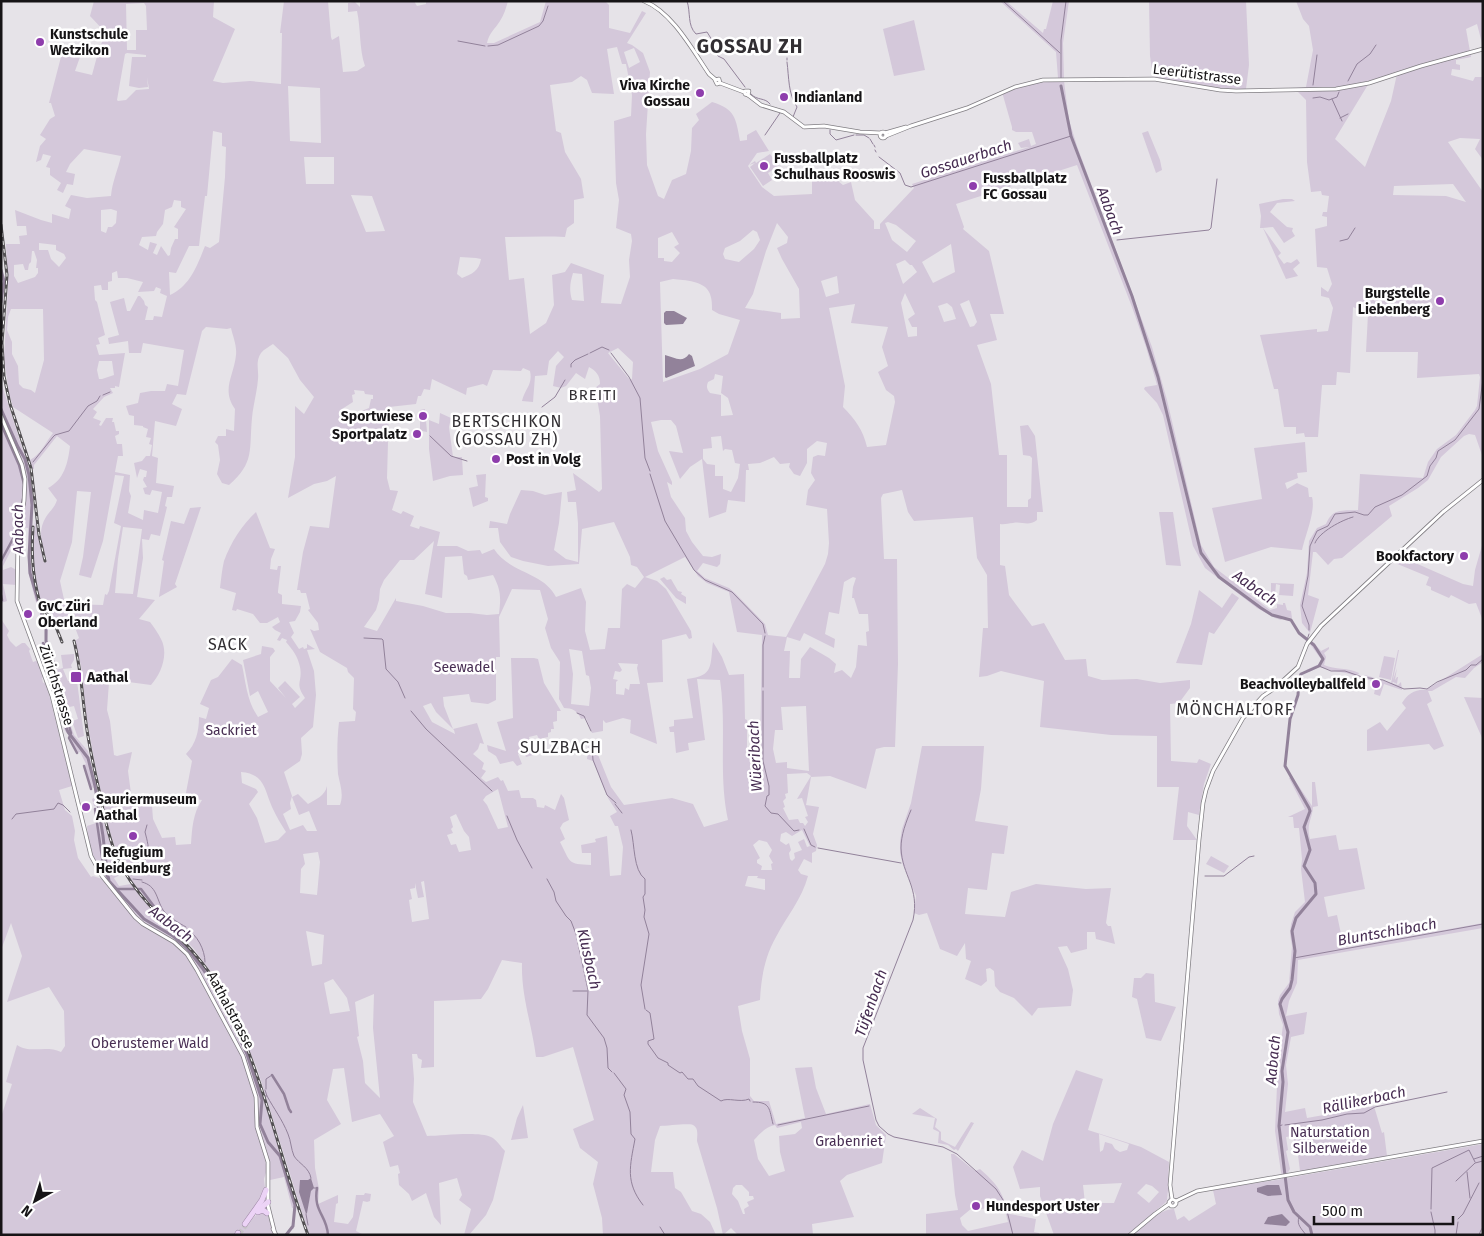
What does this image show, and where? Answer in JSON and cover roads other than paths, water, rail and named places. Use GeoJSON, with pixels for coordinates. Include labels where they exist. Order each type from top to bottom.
{"type":"FeatureCollection","features":[{"type":"Feature","properties":{"kind":"highway"},"geometry":{"type":"LineString","coordinates":[[266,1190],[245,1224],[267,1202]]}},
{"type":"Feature","properties":{"kind":"highway"},"geometry":{"type":"LineString","coordinates":[[254,1211],[263,1202],[267,1202]]}},
{"type":"Feature","properties":{"kind":"highway"},"geometry":{"type":"LineString","coordinates":[[251,1218],[261,1210],[268,1213]]}},
{"type":"Feature","properties":{"kind":"main road","name":"Leerütistrasse"},"geometry":{"type":"LineString","coordinates":[[644,1],[655,6],[665,14],[709,74],[716,80],[720,80],[720,83],[746,94],[761,105],[785,113],[804,127],[829,127],[883,135],[967,108],[1015,87],[1043,80],[1154,79],[1236,91],[1336,89],[1369,83],[1420,66],[1483,49]]}},
{"type":"Feature","properties":{"kind":"main road","name":"Zürichstrasse"},"geometry":{"type":"LineString","coordinates":[[1,416],[23,468],[26,488],[19,532],[16,598],[47,680],[91,856],[107,884]]}},
{"type":"Feature","properties":{"kind":"main road"},"geometry":{"type":"LineString","coordinates":[[1176,1202],[1172,1199],[1170,1188],[1172,1162],[1203,803],[1211,774],[1243,718],[1263,696],[1276,688],[1296,669],[1301,663],[1307,644],[1321,626],[1443,512],[1483,480]]}},
{"type":"Feature","properties":{"kind":"main road","name":"Aathalstrasse"},"geometry":{"type":"LineString","coordinates":[[107,884],[139,921],[183,949],[202,979],[239,1048],[248,1068],[257,1102],[257,1127],[268,1162],[267,1202],[274,1230]]}},
{"type":"Feature","properties":{"kind":"main road"},"geometry":{"type":"LineString","coordinates":[[1169,1204],[1174,1206],[1176,1202],[1196,1191],[1483,1141]]}},
{"type":"Feature","properties":{"kind":"main road","name":"Aathalstrasse"},"geometry":{"type":"LineString","coordinates":[[268,1182],[266,1190],[268,1213],[276,1235]]}},
{"type":"Feature","properties":{"kind":"main road"},"geometry":{"type":"LineString","coordinates":[[1130,1235],[1169,1204],[1169,1201],[1172,1199]]}},
{"type":"Feature","properties":{"kind":"waterway","name":"Gossauerbach"},"geometry":{"type":"LineString","coordinates":[[687,1],[691,27],[696,34],[707,32],[712,40],[714,50]]}},
{"type":"Feature","properties":{"kind":"waterway"},"geometry":{"type":"LineString","coordinates":[[1003,1],[1060,53]]}},
{"type":"Feature","properties":{"kind":"waterway","name":"Aabach"},"geometry":{"type":"LineString","coordinates":[[1061,78],[1061,40],[1066,1]]}},
{"type":"Feature","properties":{"kind":"waterway"},"geometry":{"type":"LineString","coordinates":[[488,46],[498,45],[539,26],[543,21],[548,6]]}},
{"type":"Feature","properties":{"kind":"waterway"},"geometry":{"type":"LineString","coordinates":[[458,41],[485,46]]}},
{"type":"Feature","properties":{"kind":"waterway"},"geometry":{"type":"LineString","coordinates":[[1348,81],[1357,64],[1370,54],[1376,45]]}},
{"type":"Feature","properties":{"kind":"waterway","name":"Gossauerbach"},"geometry":{"type":"LineString","coordinates":[[714,51],[724,59],[745,87]]}},
{"type":"Feature","properties":{"kind":"waterway"},"geometry":{"type":"LineString","coordinates":[[1313,85],[1317,55]]}},
{"type":"Feature","properties":{"kind":"waterway"},"geometry":{"type":"LineString","coordinates":[[787,62],[790,91],[797,107],[793,117]]}},
{"type":"Feature","properties":{"kind":"waterway","name":"Aabach"},"geometry":{"type":"LineString","coordinates":[[1061,86],[1071,136],[1132,296],[1158,377],[1201,553],[1219,577],[1272,615],[1291,620],[1299,633],[1314,645],[1323,659],[1319,666],[1301,674],[1298,695],[1290,719],[1285,766],[1310,811],[1304,827],[1310,850],[1304,866],[1315,883],[1316,894],[1296,918],[1292,931],[1295,951],[1292,980],[1290,988],[1280,1004],[1288,1032],[1282,1071],[1283,1082],[1279,1126],[1288,1200],[1294,1212],[1310,1227],[1312,1235]]}},
{"type":"Feature","properties":{"kind":"waterway"},"geometry":{"type":"LineString","coordinates":[[1313,98],[1320,97],[1329,100],[1337,97],[1339,92]]}},
{"type":"Feature","properties":{"kind":"waterway","name":"Gossauerbach"},"geometry":{"type":"LineString","coordinates":[[751,94],[756,98],[766,100],[770,104]]}},
{"type":"Feature","properties":{"kind":"waterway"},"geometry":{"type":"LineString","coordinates":[[1332,99],[1342,121]]}},
{"type":"Feature","properties":{"kind":"waterway"},"geometry":{"type":"LineString","coordinates":[[765,135],[780,113]]}},
{"type":"Feature","properties":{"kind":"waterway"},"geometry":{"type":"LineString","coordinates":[[1340,118],[1348,114]]}},
{"type":"Feature","properties":{"kind":"waterway","name":"Gossauerbach"},"geometry":{"type":"LineString","coordinates":[[830,130],[830,134],[836,140],[854,135]]}},
{"type":"Feature","properties":{"kind":"waterway","name":"Gossauerbach"},"geometry":{"type":"LineString","coordinates":[[856,135],[864,135],[869,138]]}},
{"type":"Feature","properties":{"kind":"waterway","name":"Gossauerbach"},"geometry":{"type":"LineString","coordinates":[[879,157],[900,173],[905,185],[911,187],[1071,136]]}},
{"type":"Feature","properties":{"kind":"waterway","name":"Gossauerbach"},"geometry":{"type":"LineString","coordinates":[[870,139],[873,144]]}},
{"type":"Feature","properties":{"kind":"waterway"},"geometry":{"type":"LineString","coordinates":[[1117,240],[1209,230],[1211,228],[1217,179]]}},
{"type":"Feature","properties":{"kind":"waterway"},"geometry":{"type":"LineString","coordinates":[[1340,241],[1348,239],[1355,228]]}},
{"type":"Feature","properties":{"kind":"waterway","name":"Aabach"},"geometry":{"type":"LineString","coordinates":[[1,270],[4,281],[1,302]]}},
{"type":"Feature","properties":{"kind":"waterway","name":"Wüeribach"},"geometry":{"type":"LineString","coordinates":[[590,353],[602,347],[609,350]]}},
{"type":"Feature","properties":{"kind":"waterway","name":"Wüeribach"},"geometry":{"type":"LineString","coordinates":[[611,353],[629,377],[640,398],[645,458],[650,471]]}},
{"type":"Feature","properties":{"kind":"waterway","name":"Wüeribach"},"geometry":{"type":"LineString","coordinates":[[571,367],[575,360],[588,354]]}},
{"type":"Feature","properties":{"kind":"waterway"},"geometry":{"type":"LineString","coordinates":[[1309,630],[1302,606],[1308,576],[1310,546],[1317,531],[1328,526],[1335,514],[1355,512],[1368,515],[1375,507],[1402,495],[1427,476],[1438,451],[1455,440],[1479,409],[1483,379]]}},
{"type":"Feature","properties":{"kind":"waterway","name":"Wüeribach"},"geometry":{"type":"LineString","coordinates":[[542,407],[555,397],[565,380]]}},
{"type":"Feature","properties":{"kind":"waterway"},"geometry":{"type":"LineString","coordinates":[[103,395],[110,392]]}},
{"type":"Feature","properties":{"kind":"waterway"},"geometry":{"type":"LineString","coordinates":[[33,462],[55,435],[69,431],[88,406],[97,401],[100,396]]}},
{"type":"Feature","properties":{"kind":"waterway","name":"Aabach"},"geometry":{"type":"LineString","coordinates":[[1,409],[25,459],[29,475],[32,505],[30,573],[46,628],[46,641],[49,652]]}},
{"type":"Feature","properties":{"kind":"waterway"},"geometry":{"type":"LineString","coordinates":[[1,424],[19,465],[24,484]]}},
{"type":"Feature","properties":{"kind":"waterway"},"geometry":{"type":"LineString","coordinates":[[430,436],[451,456],[467,461]]}},
{"type":"Feature","properties":{"kind":"waterway","name":"Wüeribach"},"geometry":{"type":"LineString","coordinates":[[650,474],[665,521],[694,570],[705,580],[732,592],[763,624],[765,633]]}},
{"type":"Feature","properties":{"kind":"waterway"},"geometry":{"type":"LineString","coordinates":[[1,561],[15,535],[23,499]]}},
{"type":"Feature","properties":{"kind":"waterway"},"geometry":{"type":"LineString","coordinates":[[1315,543],[1326,531],[1353,517]]}},
{"type":"Feature","properties":{"kind":"waterway"},"geometry":{"type":"LineString","coordinates":[[1,595],[2,600]]}},
{"type":"Feature","properties":{"kind":"waterway","name":"Aabach"},"geometry":{"type":"LineString","coordinates":[[1307,640],[1309,634]]}},
{"type":"Feature","properties":{"kind":"waterway","name":"Wüeribach"},"geometry":{"type":"LineString","coordinates":[[763,687],[763,645],[765,636]]}},
{"type":"Feature","properties":{"kind":"waterway","name":"Klusbach"},"geometry":{"type":"LineString","coordinates":[[364,638],[383,640],[386,669],[398,682],[405,698]]}},
{"type":"Feature","properties":{"kind":"waterway","name":"Aabach"},"geometry":{"type":"LineString","coordinates":[[43,643],[48,651]]}},
{"type":"Feature","properties":{"kind":"waterway","name":"Aabach"},"geometry":{"type":"LineString","coordinates":[[49,656],[50,678],[59,711],[68,732],[88,758],[95,786],[109,881],[144,919],[173,936],[187,948],[203,969],[220,997],[247,1054],[262,1100],[260,1124],[268,1142],[280,1156],[295,1205],[293,1226],[286,1235]]}},
{"type":"Feature","properties":{"kind":"waterway"},"geometry":{"type":"LineString","coordinates":[[50,657],[54,662],[71,733],[69,738],[77,753]]}},
{"type":"Feature","properties":{"kind":"waterway"},"geometry":{"type":"LineString","coordinates":[[1319,666],[1331,671],[1345,671],[1362,677],[1383,680],[1404,689],[1427,689],[1437,682],[1466,670],[1471,665],[1476,665],[1483,659]]}},
{"type":"Feature","properties":{"kind":"waterway","name":"Wüeribach"},"geometry":{"type":"LineString","coordinates":[[763,691],[763,761],[769,786],[769,795],[767,796],[765,806],[771,813],[778,814],[794,831],[799,830]]}},
{"type":"Feature","properties":{"kind":"waterway","name":"Klusbach"},"geometry":{"type":"LineString","coordinates":[[411,711],[426,729],[492,791]]}},
{"type":"Feature","properties":{"kind":"waterway"},"geometry":{"type":"LineString","coordinates":[[577,713],[584,716],[591,731]]}},
{"type":"Feature","properties":{"kind":"waterway"},"geometry":{"type":"LineString","coordinates":[[592,746],[593,760],[607,795],[616,803]]}},
{"type":"Feature","properties":{"kind":"waterway"},"geometry":{"type":"LineString","coordinates":[[84,766],[91,789]]}},
{"type":"Feature","properties":{"kind":"waterway"},"geometry":{"type":"LineString","coordinates":[[12,819],[16,814],[54,809],[58,803],[70,812]]}},
{"type":"Feature","properties":{"kind":"waterway"},"geometry":{"type":"LineString","coordinates":[[615,804],[622,813]]}},
{"type":"Feature","properties":{"kind":"waterway","name":"Aabach"},"geometry":{"type":"LineString","coordinates":[[95,809],[104,871],[109,879]]}},
{"type":"Feature","properties":{"kind":"waterway","name":"Tüfenbach"},"geometry":{"type":"LineString","coordinates":[[911,810],[903,833],[901,848],[904,866],[913,890],[915,909],[913,920],[863,1048],[863,1060],[876,1120],[879,1126],[894,1137],[943,1147],[957,1154],[996,1189],[1005,1203],[1013,1235]]}},
{"type":"Feature","properties":{"kind":"waterway","name":"Klusbach"},"geometry":{"type":"LineString","coordinates":[[507,816],[532,868]]}},
{"type":"Feature","properties":{"kind":"waterway"},"geometry":{"type":"LineString","coordinates":[[139,867],[148,854],[145,832],[147,825]]}},
{"type":"Feature","properties":{"kind":"waterway","name":"Wüeribach"},"geometry":{"type":"LineString","coordinates":[[804,829],[811,845],[815,847]]}},
{"type":"Feature","properties":{"kind":"waterway"},"geometry":{"type":"LineString","coordinates":[[631,830],[636,863],[638,870],[645,879],[645,894],[643,897],[644,917],[649,934],[641,985],[645,1009]]}},
{"type":"Feature","properties":{"kind":"waterway","name":"Wüeribach"},"geometry":{"type":"LineString","coordinates":[[818,848],[901,863]]}},
{"type":"Feature","properties":{"kind":"waterway"},"geometry":{"type":"LineString","coordinates":[[1205,876],[1224,876],[1249,857],[1254,856]]}},
{"type":"Feature","properties":{"kind":"waterway"},"geometry":{"type":"LineString","coordinates":[[133,879],[142,880]]}},
{"type":"Feature","properties":{"kind":"waterway","name":"Klusbach"},"geometry":{"type":"LineString","coordinates":[[547,879],[554,892],[556,901],[571,921],[576,934],[588,990],[587,1015],[604,1038],[607,1048],[608,1068],[612,1072]]}},
{"type":"Feature","properties":{"kind":"waterway"},"geometry":{"type":"LineString","coordinates":[[142,882],[151,886],[165,913],[186,927]]}},
{"type":"Feature","properties":{"kind":"waterway"},"geometry":{"type":"LineString","coordinates":[[116,889],[141,889],[156,909],[178,930],[189,930]]}},
{"type":"Feature","properties":{"kind":"waterway","name":"Bluntschlibach"},"geometry":{"type":"LineString","coordinates":[[1294,958],[1483,924]]}},
{"type":"Feature","properties":{"kind":"waterway"},"geometry":{"type":"LineString","coordinates":[[187,930],[200,943],[204,952],[205,962]]}},
{"type":"Feature","properties":{"kind":"waterway"},"geometry":{"type":"LineString","coordinates":[[573,991],[587,991]]}},
{"type":"Feature","properties":{"kind":"waterway"},"geometry":{"type":"LineString","coordinates":[[646,1010],[650,1013],[654,1039],[648,1041],[648,1044],[658,1058],[668,1063],[668,1065],[680,1073],[682,1072],[688,1079],[693,1079],[698,1086],[721,1101],[749,1099],[750,1101]]}},
{"type":"Feature","properties":{"kind":"waterway","name":"Klusbach"},"geometry":{"type":"LineString","coordinates":[[614,1073],[626,1089],[624,1095],[630,1112],[631,1134],[635,1139],[630,1174],[631,1181],[633,1189],[643,1205]]}},
{"type":"Feature","properties":{"kind":"waterway"},"geometry":{"type":"LineString","coordinates":[[266,1089],[266,1079],[272,1075]]}},
{"type":"Feature","properties":{"kind":"waterway"},"geometry":{"type":"LineString","coordinates":[[272,1075],[284,1094],[291,1112]]}},
{"type":"Feature","properties":{"kind":"waterway"},"geometry":{"type":"LineString","coordinates":[[265,1090],[267,1096],[265,1096]]}},
{"type":"Feature","properties":{"kind":"waterway","name":"Rällikerbach"},"geometry":{"type":"LineString","coordinates":[[1285,1125],[1322,1120],[1347,1114],[1364,1113],[1375,1107],[1447,1092]]}},
{"type":"Feature","properties":{"kind":"waterway"},"geometry":{"type":"LineString","coordinates":[[267,1096],[286,1129],[294,1156],[306,1168],[311,1178]]}},
{"type":"Feature","properties":{"kind":"waterway"},"geometry":{"type":"LineString","coordinates":[[753,1102],[763,1103],[768,1107],[773,1124]]}},
{"type":"Feature","properties":{"kind":"waterway"},"geometry":{"type":"LineString","coordinates":[[778,1125],[869,1106]]}},
{"type":"Feature","properties":{"kind":"waterway"},"geometry":{"type":"LineString","coordinates":[[1431,1209],[1432,1168],[1469,1150],[1475,1162]]}},
{"type":"Feature","properties":{"kind":"waterway"},"geometry":{"type":"LineString","coordinates":[[1474,1159],[1483,1156]]}},
{"type":"Feature","properties":{"kind":"waterway"},"geometry":{"type":"LineString","coordinates":[[1456,1181],[1475,1163],[1483,1161]]}},
{"type":"Feature","properties":{"kind":"waterway"},"geometry":{"type":"LineString","coordinates":[[1467,1172],[1470,1198]]}},
{"type":"Feature","properties":{"kind":"waterway"},"geometry":{"type":"LineString","coordinates":[[1458,1219],[1463,1214],[1479,1183]]}},
{"type":"Feature","properties":{"kind":"waterway"},"geometry":{"type":"LineString","coordinates":[[317,1188],[318,1208],[328,1235]]}},
{"type":"Feature","properties":{"kind":"waterway"},"geometry":{"type":"LineString","coordinates":[[1431,1212],[1435,1235]]}},
{"type":"Feature","properties":{"kind":"waterway"},"geometry":{"type":"LineString","coordinates":[[306,1214],[308,1225]]}},
{"type":"Feature","properties":{"kind":"waterway","name":"Aabach"},"geometry":{"type":"LineString","coordinates":[[1299,1217],[1299,1225],[1306,1235]]}},
{"type":"Feature","properties":{"kind":"waterway"},"geometry":{"type":"LineString","coordinates":[[1456,1235],[1458,1222]]}},
{"type":"Feature","properties":{"kind":"waterway","name":"Klusbach"},"geometry":{"type":"LineString","coordinates":[[660,1227],[665,1235]]}},
{"type":"Feature","properties":{"kind":"waterway"},"geometry":{"type":"LineString","coordinates":[[1479,1235],[1481,1230]]}},
{"type":"Feature","properties":{"kind":"tunnel"},"geometry":{"type":"LineString","coordinates":[[239,1234],[246,1225]]}},
{"type":"Feature","properties":{"kind":"railway"},"geometry":{"type":"LineString","coordinates":[[1,225],[7,275],[2,343],[4,376],[10,404],[31,468],[39,535],[45,561]]}},
{"type":"Feature","properties":{"kind":"railway"},"geometry":{"type":"LineString","coordinates":[[33,527],[32,550],[34,570],[43,613]]}},
{"type":"Feature","properties":{"kind":"railway"},"geometry":{"type":"LineString","coordinates":[[42,606],[56,627],[62,642]]}},
{"type":"Feature","properties":{"kind":"railway"},"geometry":{"type":"LineString","coordinates":[[74,641],[80,671],[90,749],[115,852],[124,871],[136,889],[193,952],[218,986],[233,1016],[258,1077],[308,1235]]}},
{"type":"Feature","properties":{"kind":"place","name":"Kunstschule Wetzikon"},"geometry":{"type":"Point","coordinates":[40,42]}},
{"type":"Feature","properties":{"kind":"place","name":"Viva Kirche Gossau"},"geometry":{"type":"Point","coordinates":[700,93]}},
{"type":"Feature","properties":{"kind":"place","name":"Indianland"},"geometry":{"type":"Point","coordinates":[784,97]}},
{"type":"Feature","properties":{"kind":"place","name":"Fussballplatz Schulhaus Rooswis"},"geometry":{"type":"Point","coordinates":[764,166]}},
{"type":"Feature","properties":{"kind":"place","name":"Fussballplatz FC Gossau"},"geometry":{"type":"Point","coordinates":[973,186]}},
{"type":"Feature","properties":{"kind":"place","name":"Burgstelle Liebenberg"},"geometry":{"type":"Point","coordinates":[1440,301]}},
{"type":"Feature","properties":{"kind":"place","name":"Sportwiese"},"geometry":{"type":"Point","coordinates":[423,416]}},
{"type":"Feature","properties":{"kind":"place","name":"Sportpalatz"},"geometry":{"type":"Point","coordinates":[417,434]}},
{"type":"Feature","properties":{"kind":"place","name":"Post in Volg"},"geometry":{"type":"Point","coordinates":[496,459]}},
{"type":"Feature","properties":{"kind":"place","name":"Bookfactory"},"geometry":{"type":"Point","coordinates":[1464,556]}},
{"type":"Feature","properties":{"kind":"place","name":"GvC Züri Oberland"},"geometry":{"type":"Point","coordinates":[28,614]}},
{"type":"Feature","properties":{"kind":"place","name":"Aathal"},"geometry":{"type":"Point","coordinates":[76,677]}},
{"type":"Feature","properties":{"kind":"place","name":"Beachvolleyballfeld"},"geometry":{"type":"Point","coordinates":[1376,684]}},
{"type":"Feature","properties":{"kind":"place","name":"Sauriermuseum Aathal"},"geometry":{"type":"Point","coordinates":[86,807]}},
{"type":"Feature","properties":{"kind":"place","name":"Refugium Heidenburg"},"geometry":{"type":"Point","coordinates":[133,836]}},
{"type":"Feature","properties":{"kind":"place","name":"Hundesport Uster"},"geometry":{"type":"Point","coordinates":[976,1206]}},
{"type":"Feature","properties":{"kind":"district","name":"GOSSAU ZH"},"geometry":{"type":"Point","coordinates":[750,46]}},
{"type":"Feature","properties":{"kind":"district","name":"BREITI"},"geometry":{"type":"Point","coordinates":[593,395]}},
{"type":"Feature","properties":{"kind":"district","name":"BERTSCHIKON (GOSSAU ZH)"},"geometry":{"type":"Point","coordinates":[507,430]}},
{"type":"Feature","properties":{"kind":"district","name":"SACK"},"geometry":{"type":"Point","coordinates":[228,644]}},
{"type":"Feature","properties":{"kind":"district","name":"MÖNCHALTORF"},"geometry":{"type":"Point","coordinates":[1235,709]}},
{"type":"Feature","properties":{"kind":"district","name":"SULZBACH"},"geometry":{"type":"Point","coordinates":[561,747]}},
{"type":"Feature","properties":{"kind":"park label","name":"Seewadel"},"geometry":{"type":"Point","coordinates":[464,667]}},
{"type":"Feature","properties":{"kind":"park label","name":"Sackriet"},"geometry":{"type":"Point","coordinates":[231,730]}},
{"type":"Feature","properties":{"kind":"park label","name":"Oberustemer Wald"},"geometry":{"type":"Point","coordinates":[150,1043]}},
{"type":"Feature","properties":{"kind":"park label","name":"Naturstation Silberweide"},"geometry":{"type":"Point","coordinates":[1330,1140]}},
{"type":"Feature","properties":{"kind":"park label","name":"Grabenriet"},"geometry":{"type":"Point","coordinates":[849,1141]}}]}
